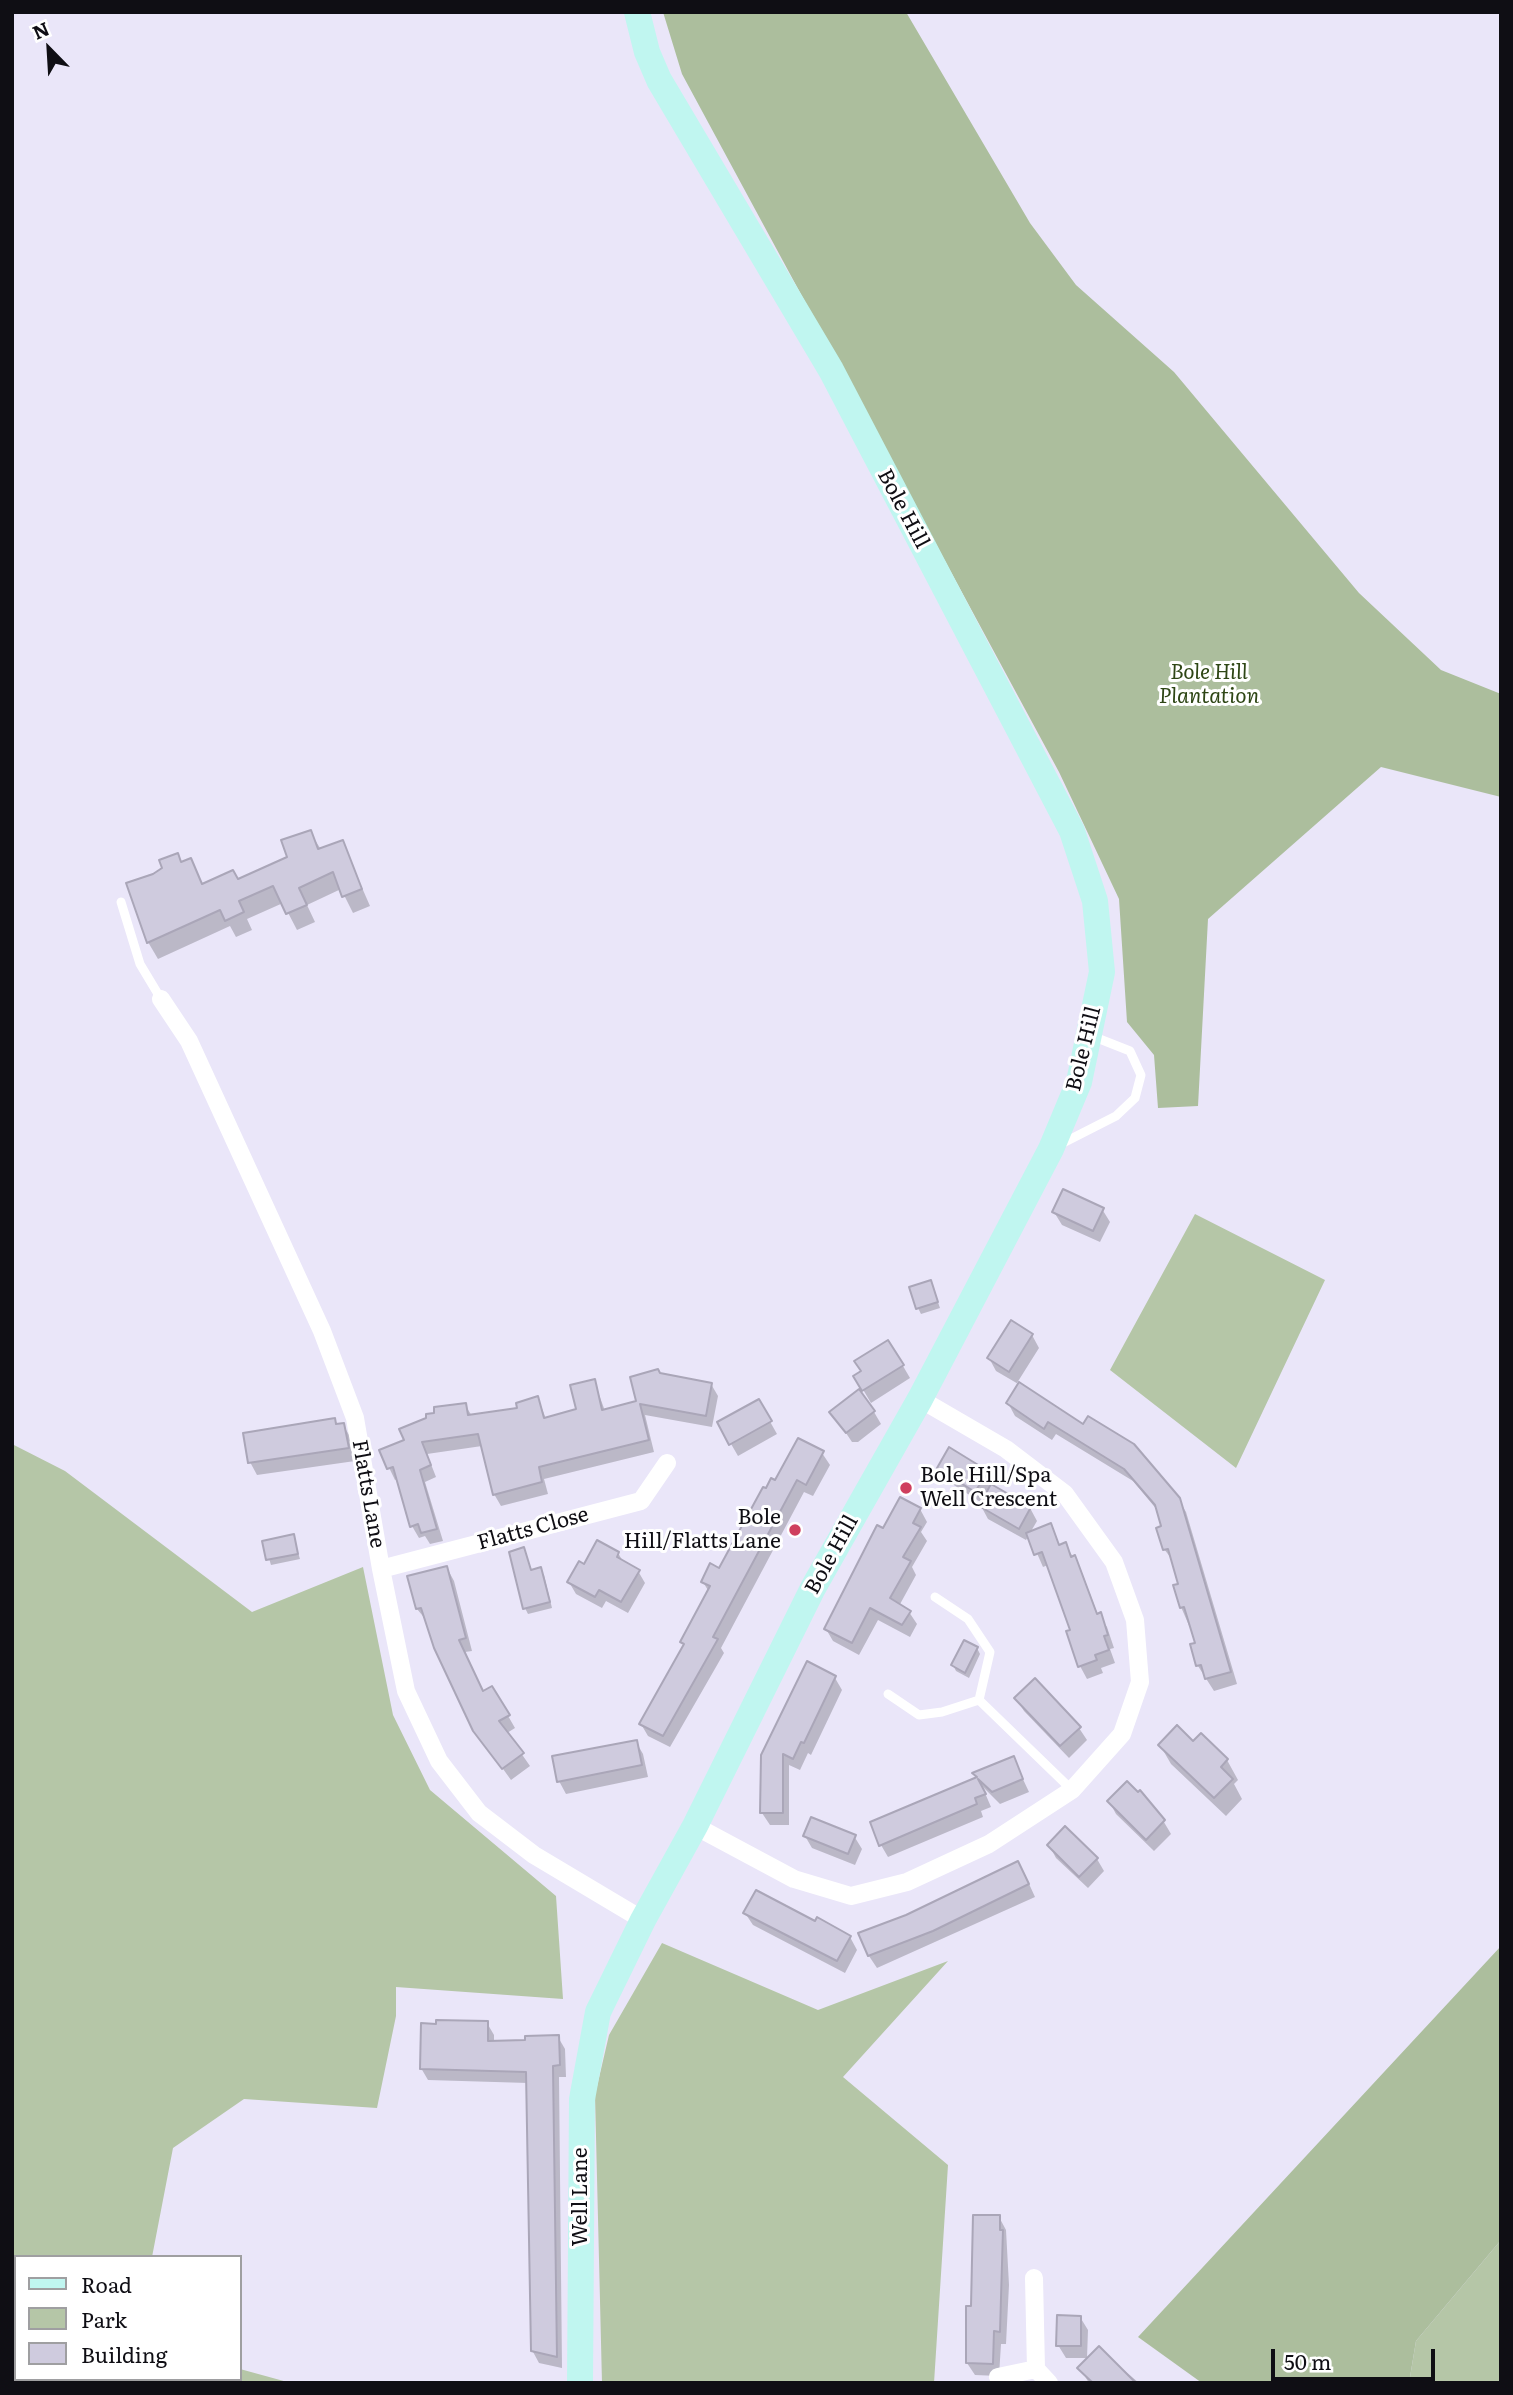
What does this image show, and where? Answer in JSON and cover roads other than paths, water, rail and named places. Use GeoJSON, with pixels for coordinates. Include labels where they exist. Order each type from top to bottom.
{"type":"FeatureCollection","features":[{"type":"Feature","properties":{"kind":"street","name":"Bole Hill"},"geometry":{"type":"LineString","coordinates":[[598,2012],[643,1920],[695,1826],[813,1588],[920,1399],[1051,1149],[1079,1082],[1091,1036],[1102,972],[1095,901],[1072,831],[831,370],[659,80],[647,52],[637,12]]}},
{"type":"Feature","properties":{"kind":"street","name":"Flatts Lane"},"geometry":{"type":"LineString","coordinates":[[161,999],[189,1041],[322,1331],[355,1418],[381,1569],[406,1691],[439,1760],[480,1813],[534,1855],[643,1920]]}},
{"type":"Feature","properties":{"kind":"street"},"geometry":{"type":"LineString","coordinates":[[695,1826],[794,1878],[851,1896],[907,1881],[989,1844],[1072,1790],[1122,1734],[1140,1682],[1135,1620],[1114,1562],[1065,1494],[1006,1448],[920,1399]]}},
{"type":"Feature","properties":{"kind":"street","name":"Flatts Close"},"geometry":{"type":"LineString","coordinates":[[381,1569],[641,1501],[667,1463]]}},
{"type":"Feature","properties":{"kind":"street","name":"Well Lane"},"geometry":{"type":"LineString","coordinates":[[580,2383],[582,2099],[598,2012]]}},
{"type":"Feature","properties":{"kind":"street"},"geometry":{"type":"LineString","coordinates":[[1034,2278],[1036,2369],[1049,2383]]}},
{"type":"Feature","properties":{"kind":"street"},"geometry":{"type":"LineString","coordinates":[[998,2377],[1036,2369]]}},
{"type":"Feature","properties":{"kind":"lane"},"geometry":{"type":"LineString","coordinates":[[121,902],[140,964],[161,999]]}},
{"type":"Feature","properties":{"kind":"lane"},"geometry":{"type":"LineString","coordinates":[[1051,1149],[1116,1116],[1135,1098],[1141,1075],[1130,1051],[1091,1036]]}},
{"type":"Feature","properties":{"kind":"lane"},"geometry":{"type":"LineString","coordinates":[[935,1597],[968,1619],[990,1652],[979,1700]]}},
{"type":"Feature","properties":{"kind":"lane"},"geometry":{"type":"LineString","coordinates":[[888,1694],[919,1715],[943,1712],[979,1700]]}},
{"type":"Feature","properties":{"kind":"lane"},"geometry":{"type":"LineString","coordinates":[[979,1700],[1072,1790]]}},
{"type":"Feature","properties":{"kind":"place","name":"Bole Hill/Spa Well Crescent"},"geometry":{"type":"Point","coordinates":[906,1488]}},
{"type":"Feature","properties":{"kind":"place","name":"Bole Hill/Flatts Lane"},"geometry":{"type":"Point","coordinates":[795,1530]}},
{"type":"Feature","properties":{"kind":"park label","name":"Bole Hill Plantation"},"geometry":{"type":"Point","coordinates":[1209,685]}}]}
